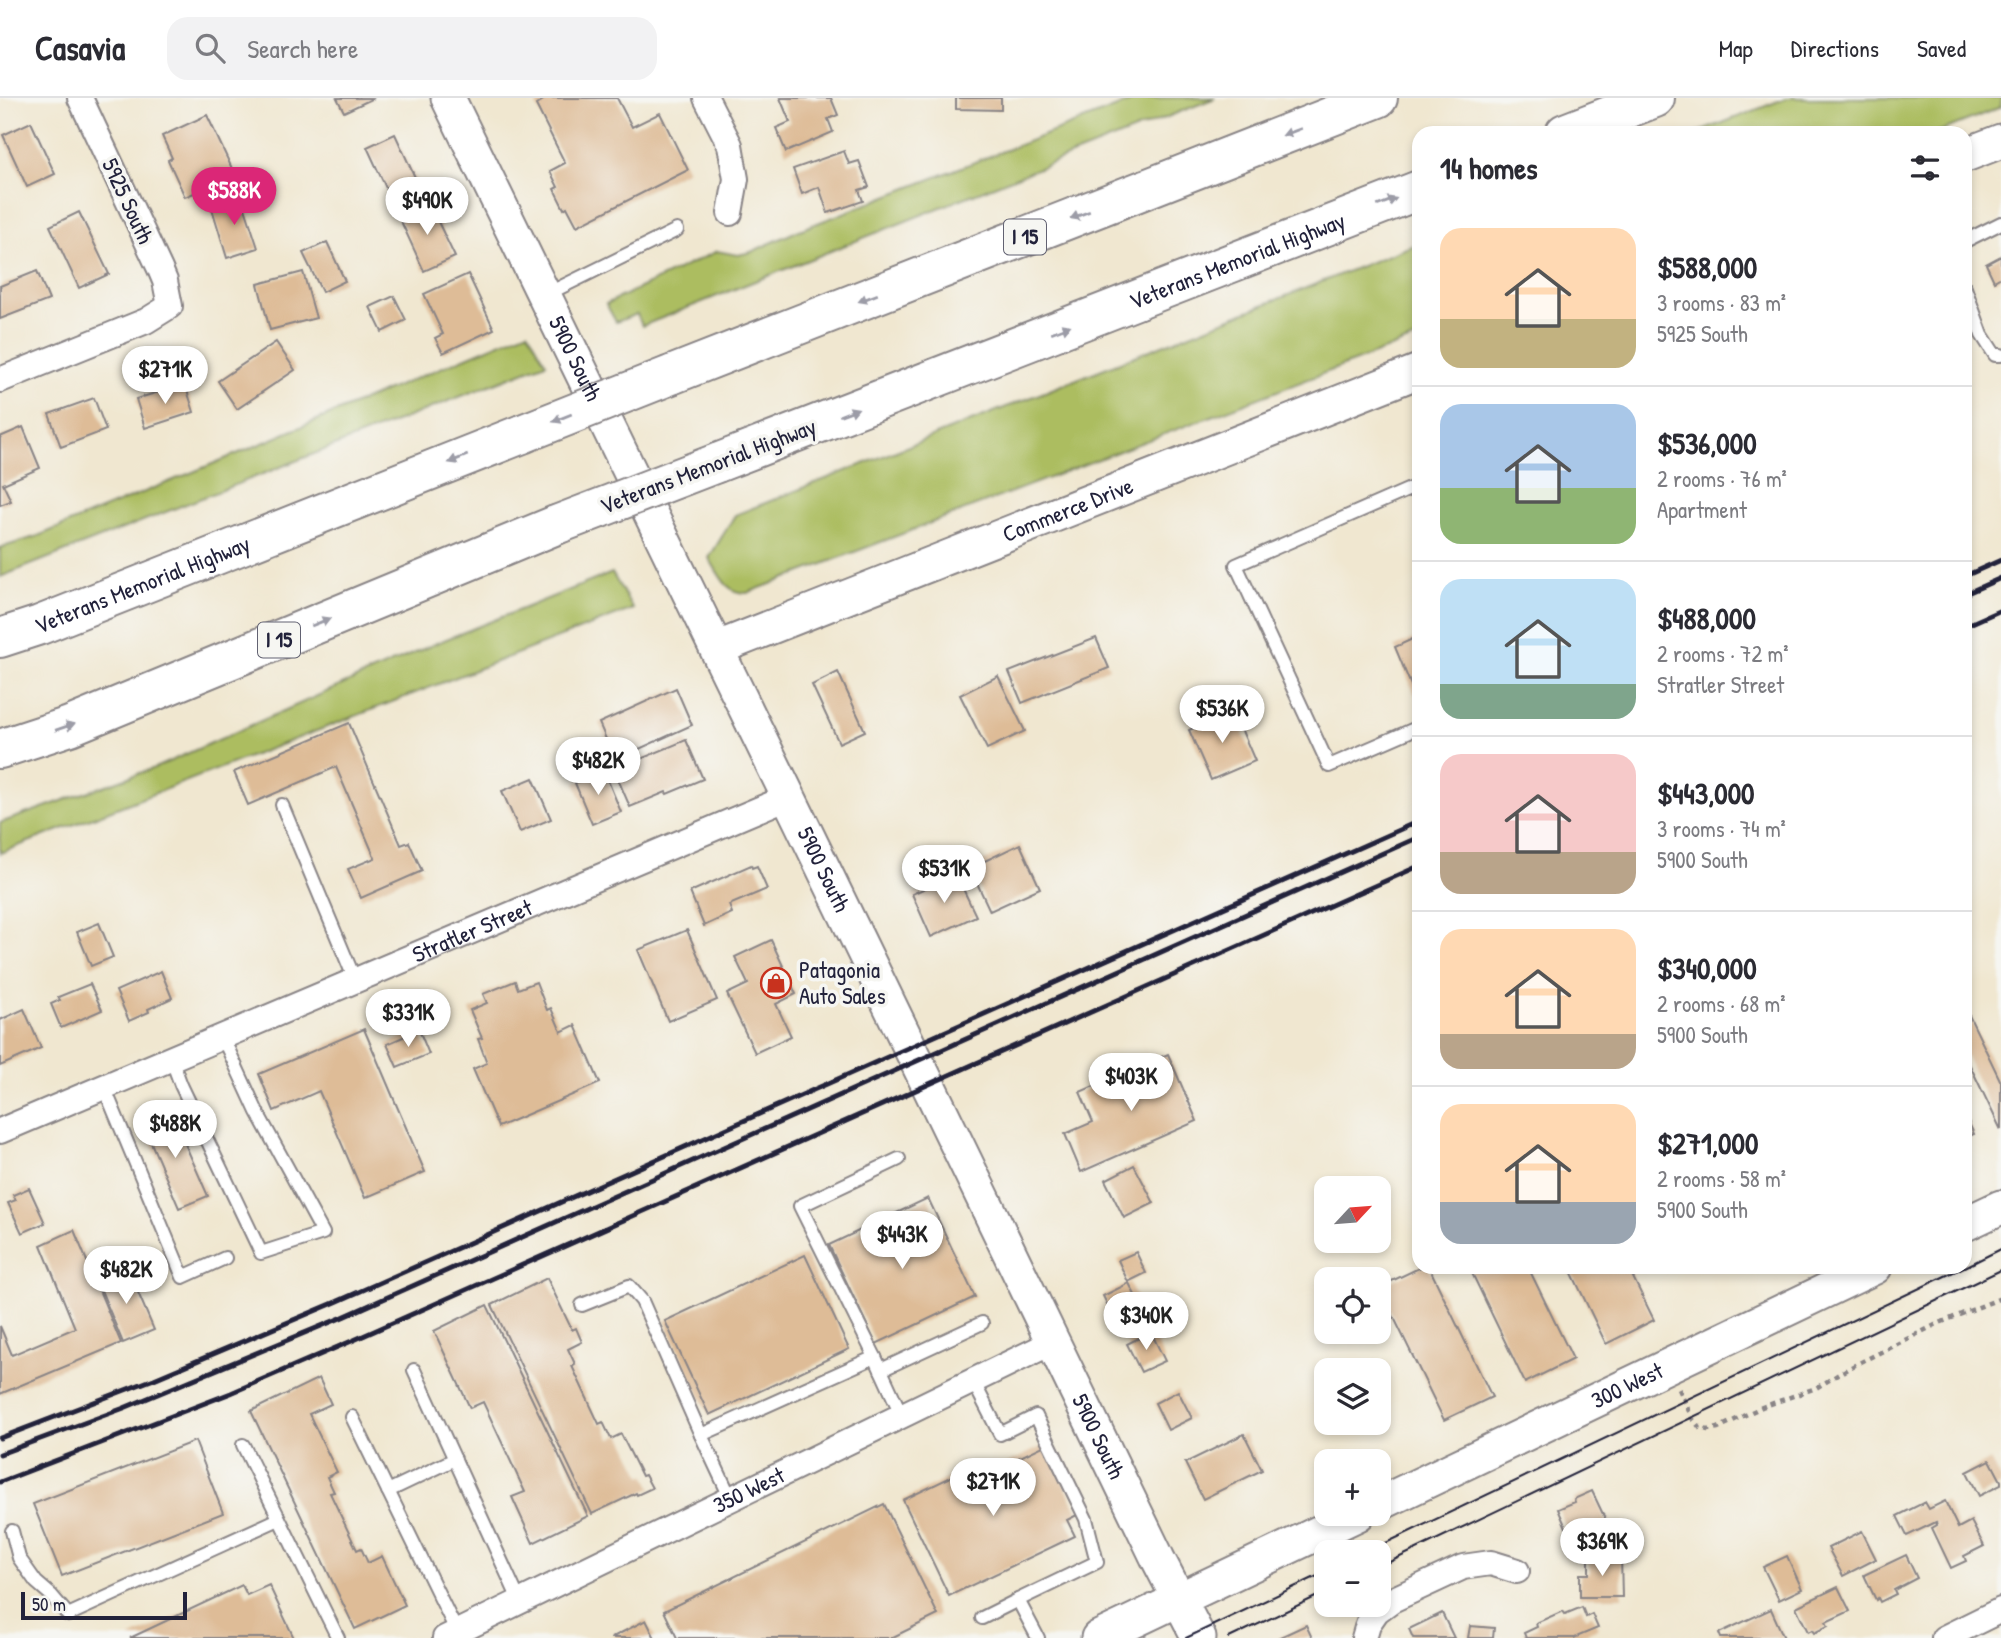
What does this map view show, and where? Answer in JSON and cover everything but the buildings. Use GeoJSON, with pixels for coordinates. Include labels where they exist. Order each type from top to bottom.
{"type":"FeatureCollection","features":[{"type":"Feature","properties":{"kind":"highway","name":"Veterans Memorial Highway"},"geometry":{"type":"LineString","coordinates":[[0,638],[40,625],[1378,98]]}},
{"type":"Feature","properties":{"kind":"highway"},"geometry":{"type":"LineString","coordinates":[[1583,126],[1655,98]]}},
{"type":"Feature","properties":{"kind":"highway","name":"Veterans Memorial Highway"},"geometry":{"type":"LineString","coordinates":[[0,749],[70,726],[556,525],[1412,193]]}},
{"type":"Feature","properties":{"kind":"street","name":"5925 South"},"geometry":{"type":"LineString","coordinates":[[0,380],[139,324],[170,306],[160,269],[80,98]]}},
{"type":"Feature","properties":{"kind":"street","name":"5900 South"},"geometry":{"type":"LineString","coordinates":[[448,98],[1199,1638]]}},
{"type":"Feature","properties":{"kind":"street"},"geometry":{"type":"LineString","coordinates":[[706,98],[730,145],[736,178],[730,213]]}},
{"type":"Feature","properties":{"kind":"street"},"geometry":{"type":"LineString","coordinates":[[1972,152],[2001,141]]}},
{"type":"Feature","properties":{"kind":"street","name":"Commerce Drive"},"geometry":{"type":"LineString","coordinates":[[718,648],[1412,374]]}},
{"type":"Feature","properties":{"kind":"street","name":"Stratler Street"},"geometry":{"type":"LineString","coordinates":[[0,1131],[788,797]]}},
{"type":"Feature","properties":{"kind":"street"},"geometry":{"type":"LineString","coordinates":[[1972,1221],[2001,1207]]}},
{"type":"Feature","properties":{"kind":"street","name":"300 West"},"geometry":{"type":"LineString","coordinates":[[1391,1498],[1860,1274]]}},
{"type":"Feature","properties":{"kind":"street","name":"350 West"},"geometry":{"type":"LineString","coordinates":[[451,1635],[1053,1342]]}},
{"type":"Feature","properties":{"kind":"street"},"geometry":{"type":"LineString","coordinates":[[1098,1638],[1333,1526]]}},
{"type":"Feature","properties":{"kind":"street"},"geometry":{"type":"LineString","coordinates":[[1364,1638],[1368,1624],[1377,1611],[1392,1600],[1464,1567],[1491,1563],[1517,1571]]}},
{"type":"Feature","properties":{"kind":"street"},"geometry":{"type":"LineString","coordinates":[[1944,1638],[2001,1610]]}},
{"type":"Feature","properties":{"kind":"lane"},"geometry":{"type":"LineString","coordinates":[[1972,238],[2001,223]]}},
{"type":"Feature","properties":{"kind":"lane"},"geometry":{"type":"LineString","coordinates":[[545,295],[677,230]]}},
{"type":"Feature","properties":{"kind":"lane"},"geometry":{"type":"LineString","coordinates":[[1972,316],[1995,355],[2001,355]]}},
{"type":"Feature","properties":{"kind":"lane"},"geometry":{"type":"LineString","coordinates":[[1412,488],[1236,565],[1329,766],[1412,730]]}},
{"type":"Feature","properties":{"kind":"lane"},"geometry":{"type":"LineString","coordinates":[[282,805],[355,980]]}},
{"type":"Feature","properties":{"kind":"lane"},"geometry":{"type":"LineString","coordinates":[[171,1058],[261,1253],[323,1233],[257,1112],[222,1036]]}},
{"type":"Feature","properties":{"kind":"lane"},"geometry":{"type":"LineString","coordinates":[[104,1087],[183,1277],[225,1258]]}},
{"type":"Feature","properties":{"kind":"lane"},"geometry":{"type":"LineString","coordinates":[[899,1159],[800,1206],[902,1416]]}},
{"type":"Feature","properties":{"kind":"lane"},"geometry":{"type":"LineString","coordinates":[[582,1305],[629,1286],[642,1301],[731,1499]]}},
{"type":"Feature","properties":{"kind":"lane"},"geometry":{"type":"LineString","coordinates":[[881,1370],[982,1324]]}},
{"type":"Feature","properties":{"kind":"lane"},"geometry":{"type":"LineString","coordinates":[[701,1435],[875,1357]]}},
{"type":"Feature","properties":{"kind":"lane"},"geometry":{"type":"LineString","coordinates":[[414,1370],[520,1602]]}},
{"type":"Feature","properties":{"kind":"lane"},"geometry":{"type":"LineString","coordinates":[[973,1381],[1000,1434],[1036,1416],[1086,1519],[1097,1562],[982,1618]]}},
{"type":"Feature","properties":{"kind":"lane"},"geometry":{"type":"LineString","coordinates":[[352,1418],[388,1491],[451,1635]]}},
{"type":"Feature","properties":{"kind":"lane"},"geometry":{"type":"LineString","coordinates":[[243,1446],[338,1638]]}},
{"type":"Feature","properties":{"kind":"lane"},"geometry":{"type":"LineString","coordinates":[[388,1491],[455,1459]]}},
{"type":"Feature","properties":{"kind":"lane"},"geometry":{"type":"LineString","coordinates":[[12,1531],[19,1558],[36,1582],[68,1615],[279,1519]]}},
{"type":"Feature","properties":{"kind":"lane"},"geometry":{"type":"LineString","coordinates":[[1018,1600],[1038,1638]]}},
{"type":"Feature","properties":{"kind":"path"},"geometry":{"type":"LineString","coordinates":[[1668,1366],[1692,1418],[1700,1428],[1718,1428],[1762,1407],[1816,1388],[1849,1368],[1937,1324],[2001,1298]]}},
{"type":"Feature","properties":{"kind":"green space"},"geometry":{"type":"Polygon","coordinates":[[[1140,98],[1215,98],[642,326],[637,314],[616,322],[606,304],[717,251],[738,255],[751,252],[797,231],[1140,98]]]}},
{"type":"Feature","properties":{"kind":"green space"},"geometry":{"type":"Polygon","coordinates":[[[1786,98],[2001,98],[2001,107],[1954,126],[1715,126],[1786,98]]]}},
{"type":"Feature","properties":{"kind":"green space"},"geometry":{"type":"Polygon","coordinates":[[[1412,246],[1412,340],[747,593],[728,587],[709,558],[735,515],[1412,246]]]}},
{"type":"Feature","properties":{"kind":"green space"},"geometry":{"type":"Polygon","coordinates":[[[528,331],[546,363],[0,577],[0,548],[38,536],[528,331]]]}},
{"type":"Feature","properties":{"kind":"green space"},"geometry":{"type":"Polygon","coordinates":[[[612,573],[633,609],[0,853],[0,823],[157,767],[439,642],[612,573]]]}},
{"type":"Feature","properties":{"kind":"tram line"},"geometry":{"type":"LineString","coordinates":[[1972,1264],[2001,1249]]}},
{"type":"Feature","properties":{"kind":"tram line"},"geometry":{"type":"LineString","coordinates":[[1391,1561],[2001,1270]]}},
{"type":"Feature","properties":{"kind":"tram line"},"geometry":{"type":"LineString","coordinates":[[1391,1541],[1949,1274]]}},
{"type":"Feature","properties":{"kind":"tram line"},"geometry":{"type":"LineString","coordinates":[[1186,1638],[1314,1578]]}},
{"type":"Feature","properties":{"kind":"tram line"},"geometry":{"type":"LineString","coordinates":[[1229,1638],[1314,1598]]}},
{"type":"Feature","properties":{"kind":"railway"},"geometry":{"type":"LineString","coordinates":[[1972,573],[2001,560]]}},
{"type":"Feature","properties":{"kind":"railway"},"geometry":{"type":"LineString","coordinates":[[1972,591],[2001,578]]}},
{"type":"Feature","properties":{"kind":"railway"},"geometry":{"type":"LineString","coordinates":[[1972,623],[2001,610]]}},
{"type":"Feature","properties":{"kind":"railway"},"geometry":{"type":"LineString","coordinates":[[0,1438],[154,1379],[336,1302],[1412,824]]}},
{"type":"Feature","properties":{"kind":"railway"},"geometry":{"type":"LineString","coordinates":[[0,1454],[124,1408],[343,1317],[1412,840]]}},
{"type":"Feature","properties":{"kind":"railway"},"geometry":{"type":"LineString","coordinates":[[0,1482],[231,1393],[354,1340],[1412,869]]}},
{"type":"Feature","properties":{"kind":"place","name":"Patagonia Auto Sales"},"geometry":{"type":"Point","coordinates":[776,983]}}]}
